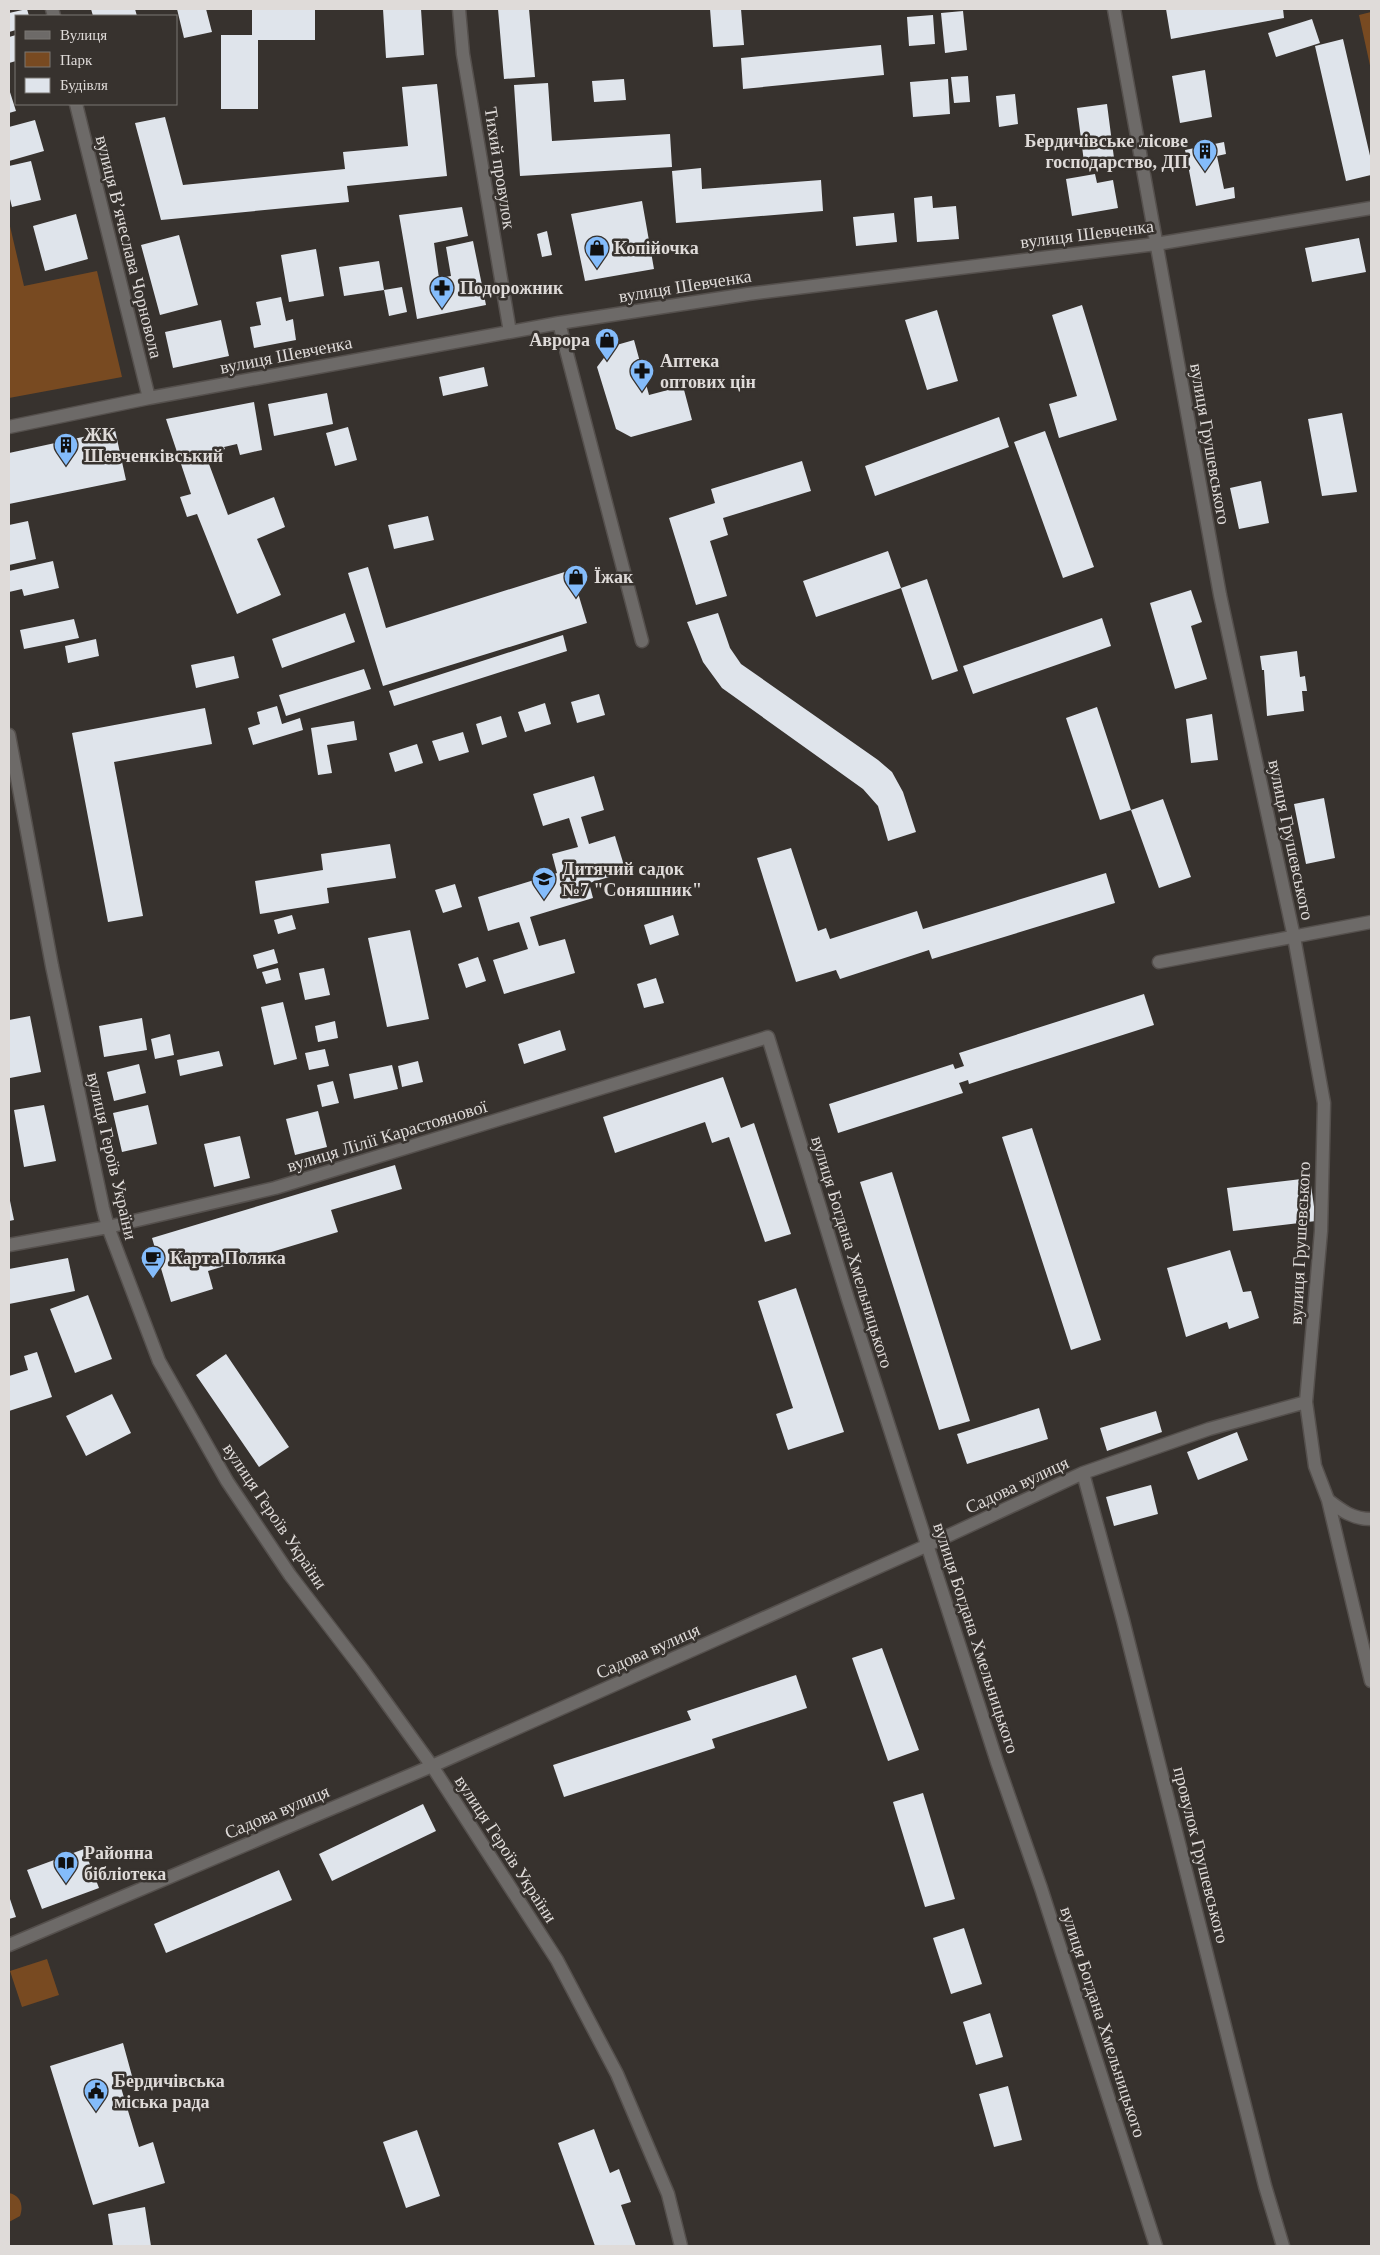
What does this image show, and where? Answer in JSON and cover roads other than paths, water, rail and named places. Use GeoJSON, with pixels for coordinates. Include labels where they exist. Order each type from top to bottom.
{"type":"FeatureCollection","features":[{"type":"Feature","properties":{"kind":"street","name":"Тихий провулок"},"geometry":{"type":"LineString","coordinates":[[459,9],[463,54],[510,332]]}},
{"type":"Feature","properties":{"kind":"street","name":"вулиця Грушевського"},"geometry":{"type":"LineString","coordinates":[[1114,9],[1220,595],[1294,937],[1324,1103],[1321,1231],[1306,1402],[1309,1434],[1316,1466],[1328,1500],[1371,1681]]}},
{"type":"Feature","properties":{"kind":"street","name":"вулиця Вʼячеслава Чорновола"},"geometry":{"type":"LineString","coordinates":[[76,105],[149,398]]}},
{"type":"Feature","properties":{"kind":"street","name":"вулиця Шевченка"},"geometry":{"type":"LineString","coordinates":[[9,427],[149,398],[559,323],[748,294],[1156,244],[1371,208]]}},
{"type":"Feature","properties":{"kind":"street"},"geometry":{"type":"LineString","coordinates":[[559,323],[642,642]]}},
{"type":"Feature","properties":{"kind":"street","name":"вулиця Героїв України"},"geometry":{"type":"LineString","coordinates":[[9,735],[52,966],[108,1227],[159,1362],[227,1482],[290,1575],[362,1668],[432,1766],[557,1960],[617,2074],[668,2194],[681,2246]]}},
{"type":"Feature","properties":{"kind":"street"},"geometry":{"type":"LineString","coordinates":[[1159,962],[1371,922]]}},
{"type":"Feature","properties":{"kind":"street","name":"вулиця Лілії Карастоянової"},"geometry":{"type":"LineString","coordinates":[[9,1245],[108,1227],[275,1188],[768,1038]]}},
{"type":"Feature","properties":{"kind":"street","name":"вулиця Богдана Хмельницького"},"geometry":{"type":"LineString","coordinates":[[768,1038],[842,1281],[997,1762],[1042,1888],[1156,2246]]}},
{"type":"Feature","properties":{"kind":"street","name":"Садова вулиця"},"geometry":{"type":"LineString","coordinates":[[9,1945],[432,1766],[1083,1474],[1209,1429],[1306,1402]]}},
{"type":"Feature","properties":{"kind":"street","name":"провулок Грушевського"},"geometry":{"type":"LineString","coordinates":[[1083,1474],[1123,1620],[1265,2186],[1283,2246]]}},
{"type":"Feature","properties":{"kind":"street"},"geometry":{"type":"LineString","coordinates":[[1328,1500],[1344,1513],[1359,1519],[1371,1519]]}},
{"type":"Feature","properties":{"kind":"place","name":"Бердичівське лісове господарство, ДП"},"geometry":{"type":"Point","coordinates":[1205,172]}},
{"type":"Feature","properties":{"kind":"place","name":"Копійочка"},"geometry":{"type":"Point","coordinates":[597,269]}},
{"type":"Feature","properties":{"kind":"place","name":"Подорожник"},"geometry":{"type":"Point","coordinates":[442,309]}},
{"type":"Feature","properties":{"kind":"place","name":"Аврора"},"geometry":{"type":"Point","coordinates":[607,361]}},
{"type":"Feature","properties":{"kind":"place","name":"Аптека оптових цін"},"geometry":{"type":"Point","coordinates":[642,392]}},
{"type":"Feature","properties":{"kind":"place","name":"ЖК Шевченківський"},"geometry":{"type":"Point","coordinates":[66,466]}},
{"type":"Feature","properties":{"kind":"place","name":"Їжак"},"geometry":{"type":"Point","coordinates":[576,598]}},
{"type":"Feature","properties":{"kind":"place","name":"Дитячий садок №7 \"Соняшник\""},"geometry":{"type":"Point","coordinates":[544,900]}},
{"type":"Feature","properties":{"kind":"place","name":"Карта Поляка"},"geometry":{"type":"Point","coordinates":[153,1279]}},
{"type":"Feature","properties":{"kind":"place","name":"Районна бібліотека"},"geometry":{"type":"Point","coordinates":[66,1884]}},
{"type":"Feature","properties":{"kind":"place","name":"Бердичівська міська рада"},"geometry":{"type":"Point","coordinates":[96,2112]}}]}
